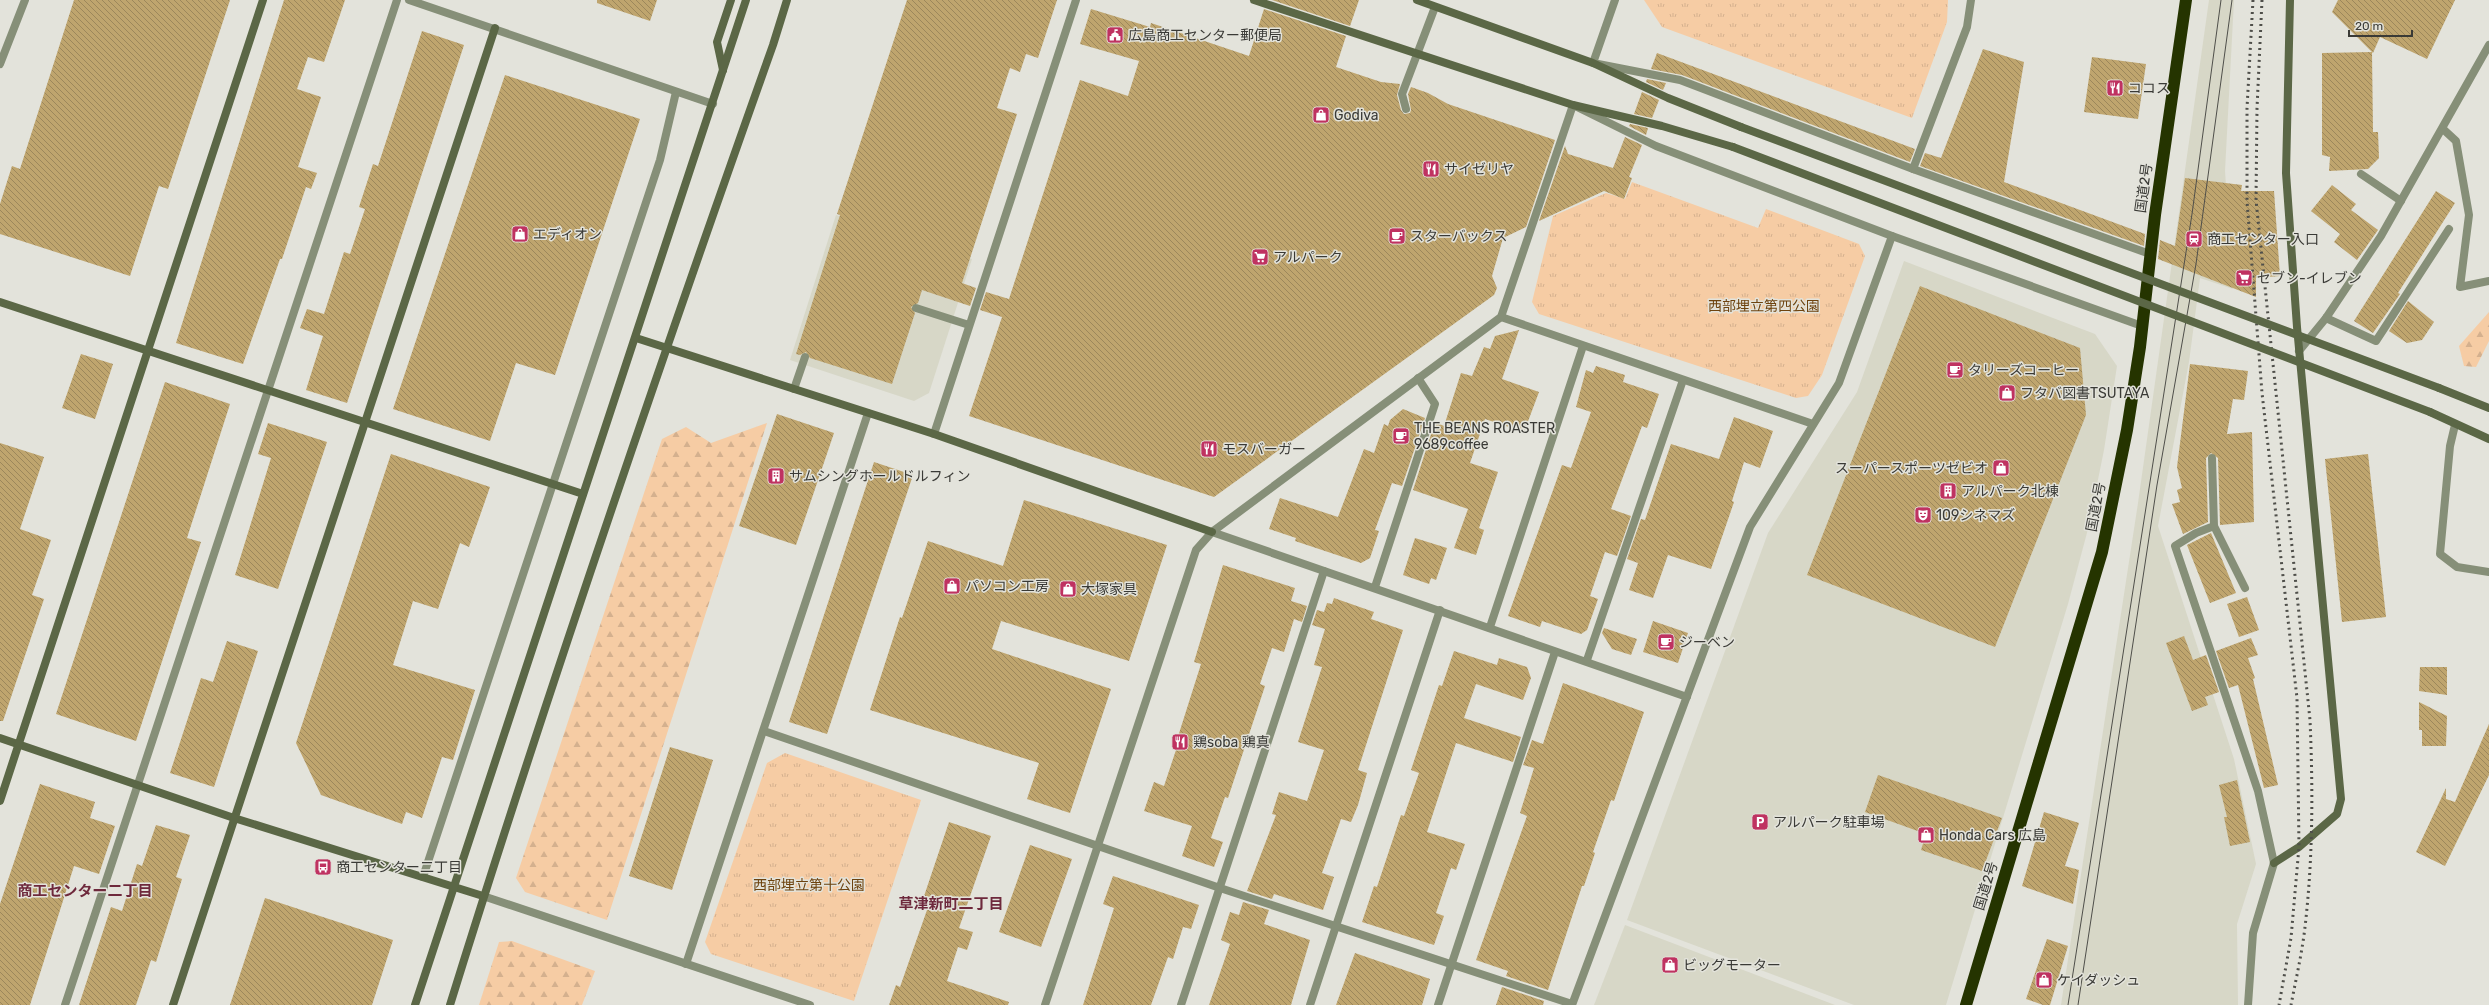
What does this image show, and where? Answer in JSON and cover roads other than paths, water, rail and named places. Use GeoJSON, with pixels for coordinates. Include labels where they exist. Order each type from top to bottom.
{"type":"FeatureCollection","features":[{"type":"Feature","properties":{"kind":"highway","name":"国道2号"},"geometry":{"type":"LineString","coordinates":[[1966,1005],[2102,552],[2127,430],[2186,0]]}},
{"type":"Feature","properties":{"kind":"street"},"geometry":{"type":"LineString","coordinates":[[0,64],[25,0]]}},
{"type":"Feature","properties":{"kind":"street"},"geometry":{"type":"LineString","coordinates":[[0,802],[264,0]]}},
{"type":"Feature","properties":{"kind":"street"},"geometry":{"type":"LineString","coordinates":[[65,1005],[397,0]]}},
{"type":"Feature","properties":{"kind":"street"},"geometry":{"type":"LineString","coordinates":[[409,0],[495,28],[713,104]]}},
{"type":"Feature","properties":{"kind":"street"},"geometry":{"type":"LineString","coordinates":[[723,73],[717,42],[731,0]]}},
{"type":"Feature","properties":{"kind":"street"},"geometry":{"type":"LineString","coordinates":[[416,1005],[746,0]]}},
{"type":"Feature","properties":{"kind":"street"},"geometry":{"type":"LineString","coordinates":[[450,1005],[483,896],[665,349],[773,45],[787,0]]}},
{"type":"Feature","properties":{"kind":"street"},"geometry":{"type":"LineString","coordinates":[[773,45],[792,0]]}},
{"type":"Feature","properties":{"kind":"street"},"geometry":{"type":"LineString","coordinates":[[934,434],[1076,0]]}},
{"type":"Feature","properties":{"kind":"street"},"geometry":{"type":"LineString","coordinates":[[1254,0],[1417,56],[1573,105],[1662,126],[1733,148],[2430,412],[2489,439]]}},
{"type":"Feature","properties":{"kind":"street"},"geometry":{"type":"LineString","coordinates":[[1417,0],[1592,63],[1668,98],[1741,127],[2440,388],[2489,408]]}},
{"type":"Feature","properties":{"kind":"street"},"geometry":{"type":"LineString","coordinates":[[1592,63],[1615,0]]}},
{"type":"Feature","properties":{"kind":"street"},"geometry":{"type":"LineString","coordinates":[[1913,169],[1967,27],[1971,0]]}},
{"type":"Feature","properties":{"kind":"street"},"geometry":{"type":"LineString","coordinates":[[2274,863],[2299,847],[2337,814],[2342,799],[2299,351],[2286,173],[2290,0]]}},
{"type":"Feature","properties":{"kind":"street"},"geometry":{"type":"LineString","coordinates":[[1406,109],[1402,94],[1435,7]]}},
{"type":"Feature","properties":{"kind":"street"},"geometry":{"type":"LineString","coordinates":[[173,1005],[495,28]]}},
{"type":"Feature","properties":{"kind":"street"},"geometry":{"type":"LineString","coordinates":[[2299,351],[2326,318],[2382,236],[2489,45]]}},
{"type":"Feature","properties":{"kind":"street"},"geometry":{"type":"LineString","coordinates":[[1592,63],[1680,80],[1913,169],[2150,254]]}},
{"type":"Feature","properties":{"kind":"street"},"geometry":{"type":"LineString","coordinates":[[423,877],[660,160],[676,92]]}},
{"type":"Feature","properties":{"kind":"street"},"geometry":{"type":"LineString","coordinates":[[1573,105],[1656,146],[1892,236],[2142,326]]}},
{"type":"Feature","properties":{"kind":"street"},"geometry":{"type":"LineString","coordinates":[[1045,1005],[1196,550],[1212,532],[1501,317],[1573,105]]}},
{"type":"Feature","properties":{"kind":"street"},"geometry":{"type":"LineString","coordinates":[[2443,129],[2456,140],[2469,214],[2460,287],[2489,281]]}},
{"type":"Feature","properties":{"kind":"street"},"geometry":{"type":"LineString","coordinates":[[2361,174],[2401,201]]}},
{"type":"Feature","properties":{"kind":"street"},"geometry":{"type":"LineString","coordinates":[[2326,318],[2376,340],[2448,229]]}},
{"type":"Feature","properties":{"kind":"street"},"geometry":{"type":"LineString","coordinates":[[764,731],[1336,928],[1572,1004],[1750,526],[1839,383],[1892,236]]}},
{"type":"Feature","properties":{"kind":"street"},"geometry":{"type":"LineString","coordinates":[[0,302],[147,352],[268,389],[552,485],[583,494]]}},
{"type":"Feature","properties":{"kind":"street"},"geometry":{"type":"LineString","coordinates":[[916,308],[969,325]]}},
{"type":"Feature","properties":{"kind":"street"},"geometry":{"type":"LineString","coordinates":[[1501,317],[1813,424]]}},
{"type":"Feature","properties":{"kind":"street"},"geometry":{"type":"LineString","coordinates":[[636,338],[665,349],[934,434],[1324,572],[1490,627],[1555,652],[1587,660],[1687,697]]}},
{"type":"Feature","properties":{"kind":"street"},"geometry":{"type":"LineString","coordinates":[[1490,627],[1583,346]]}},
{"type":"Feature","properties":{"kind":"street"},"geometry":{"type":"LineString","coordinates":[[794,390],[805,357]]}},
{"type":"Feature","properties":{"kind":"street"},"geometry":{"type":"LineString","coordinates":[[1375,588],[1435,404],[1418,378]]}},
{"type":"Feature","properties":{"kind":"street"},"geometry":{"type":"LineString","coordinates":[[1587,660],[1683,380]]}},
{"type":"Feature","properties":{"kind":"street"},"geometry":{"type":"LineString","coordinates":[[686,964],[868,413]]}},
{"type":"Feature","properties":{"kind":"street"},"geometry":{"type":"LineString","coordinates":[[2456,425],[2450,446],[2440,554],[2457,567],[2489,572]]}},
{"type":"Feature","properties":{"kind":"street"},"geometry":{"type":"LineString","coordinates":[[2212,458],[2214,526],[2245,588]]}},
{"type":"Feature","properties":{"kind":"street"},"geometry":{"type":"LineString","coordinates":[[2214,526],[2196,533],[2175,546],[2258,791],[2274,863],[2253,932],[2248,1005]]}},
{"type":"Feature","properties":{"kind":"street"},"geometry":{"type":"LineString","coordinates":[[1182,1005],[1324,572]]}},
{"type":"Feature","properties":{"kind":"street"},"geometry":{"type":"LineString","coordinates":[[1310,1005],[1440,610]]}},
{"type":"Feature","properties":{"kind":"street"},"geometry":{"type":"LineString","coordinates":[[1438,1005],[1555,652]]}},
{"type":"Feature","properties":{"kind":"street"},"geometry":{"type":"LineString","coordinates":[[0,738],[234,818],[483,896],[810,1005]]}},
{"type":"Feature","properties":{"kind":"tram line"},"geometry":{"type":"LineString","coordinates":[[2068,1005],[2192,214],[2221,0]]}},
{"type":"Feature","properties":{"kind":"tram line"},"geometry":{"type":"LineString","coordinates":[[2078,1005],[2157,485],[2196,264],[2232,0]]}},
{"type":"Feature","properties":{"kind":"railway"},"geometry":{"type":"LineString","coordinates":[[2253,0],[2247,108],[2247,201],[2262,393],[2297,698],[2299,847],[2291,938],[2279,1005]]}},
{"type":"Feature","properties":{"kind":"railway"},"geometry":{"type":"LineString","coordinates":[[2262,0],[2257,108],[2256,200],[2310,720],[2311,746],[2312,824],[2308,901],[2302,946],[2291,1005]]}},
{"type":"Feature","properties":{"kind":"place","name":"広島商工センター郵便局"},"geometry":{"type":"Point","coordinates":[1115,35]}},
{"type":"Feature","properties":{"kind":"place","name":"ココス"},"geometry":{"type":"Point","coordinates":[2115,88]}},
{"type":"Feature","properties":{"kind":"place","name":"Godiva"},"geometry":{"type":"Point","coordinates":[1321,115]}},
{"type":"Feature","properties":{"kind":"place","name":"サイゼリヤ"},"geometry":{"type":"Point","coordinates":[1431,169]}},
{"type":"Feature","properties":{"kind":"place","name":"エディオン"},"geometry":{"type":"Point","coordinates":[520,234]}},
{"type":"Feature","properties":{"kind":"place","name":"スターバックス"},"geometry":{"type":"Point","coordinates":[1397,236]}},
{"type":"Feature","properties":{"kind":"place","name":"商工センター入口"},"geometry":{"type":"Point","coordinates":[2194,239]}},
{"type":"Feature","properties":{"kind":"place","name":"アルパーク"},"geometry":{"type":"Point","coordinates":[1260,257]}},
{"type":"Feature","properties":{"kind":"place","name":"セブン-イレブン"},"geometry":{"type":"Point","coordinates":[2244,278]}},
{"type":"Feature","properties":{"kind":"place","name":"タリーズコーヒー"},"geometry":{"type":"Point","coordinates":[1955,370]}},
{"type":"Feature","properties":{"kind":"place","name":"フタバ図書TSUTAYA"},"geometry":{"type":"Point","coordinates":[2007,393]}},
{"type":"Feature","properties":{"kind":"place","name":"THE BEANS ROASTER 9689coffee"},"geometry":{"type":"Point","coordinates":[1401,436]}},
{"type":"Feature","properties":{"kind":"place","name":"モスバーガー"},"geometry":{"type":"Point","coordinates":[1209,449]}},
{"type":"Feature","properties":{"kind":"place","name":"スーパースポーツゼビオ"},"geometry":{"type":"Point","coordinates":[2001,468]}},
{"type":"Feature","properties":{"kind":"place","name":"サムシングホールドルフィン"},"geometry":{"type":"Point","coordinates":[776,476]}},
{"type":"Feature","properties":{"kind":"place","name":"アルパーク北棟"},"geometry":{"type":"Point","coordinates":[1948,491]}},
{"type":"Feature","properties":{"kind":"place","name":"109シネマズ"},"geometry":{"type":"Point","coordinates":[1923,515]}},
{"type":"Feature","properties":{"kind":"place","name":"パソコン工房"},"geometry":{"type":"Point","coordinates":[952,586]}},
{"type":"Feature","properties":{"kind":"place","name":"大塚家具"},"geometry":{"type":"Point","coordinates":[1068,589]}},
{"type":"Feature","properties":{"kind":"place","name":"ジーベン"},"geometry":{"type":"Point","coordinates":[1666,642]}},
{"type":"Feature","properties":{"kind":"place","name":"鶏soba 鶏真"},"geometry":{"type":"Point","coordinates":[1180,742]}},
{"type":"Feature","properties":{"kind":"place","name":"アルパーク駐車場"},"geometry":{"type":"Point","coordinates":[1760,822]}},
{"type":"Feature","properties":{"kind":"place","name":"Honda Cars 広島"},"geometry":{"type":"Point","coordinates":[1926,835]}},
{"type":"Feature","properties":{"kind":"place","name":"商工センター二丁目"},"geometry":{"type":"Point","coordinates":[323,867]}},
{"type":"Feature","properties":{"kind":"place","name":"ビッグモーター"},"geometry":{"type":"Point","coordinates":[1670,965]}},
{"type":"Feature","properties":{"kind":"place","name":"ケイダッシュ"},"geometry":{"type":"Point","coordinates":[2044,980]}},
{"type":"Feature","properties":{"kind":"district","name":"商工センター二丁目"},"geometry":{"type":"Point","coordinates":[85,891]}},
{"type":"Feature","properties":{"kind":"district","name":"草津新町二丁目"},"geometry":{"type":"Point","coordinates":[951,904]}},
{"type":"Feature","properties":{"kind":"park label","name":"西部埋立第四公園"},"geometry":{"type":"Point","coordinates":[1764,306]}},
{"type":"Feature","properties":{"kind":"park label","name":"西部埋立第十公園"},"geometry":{"type":"Point","coordinates":[809,885]}}]}
